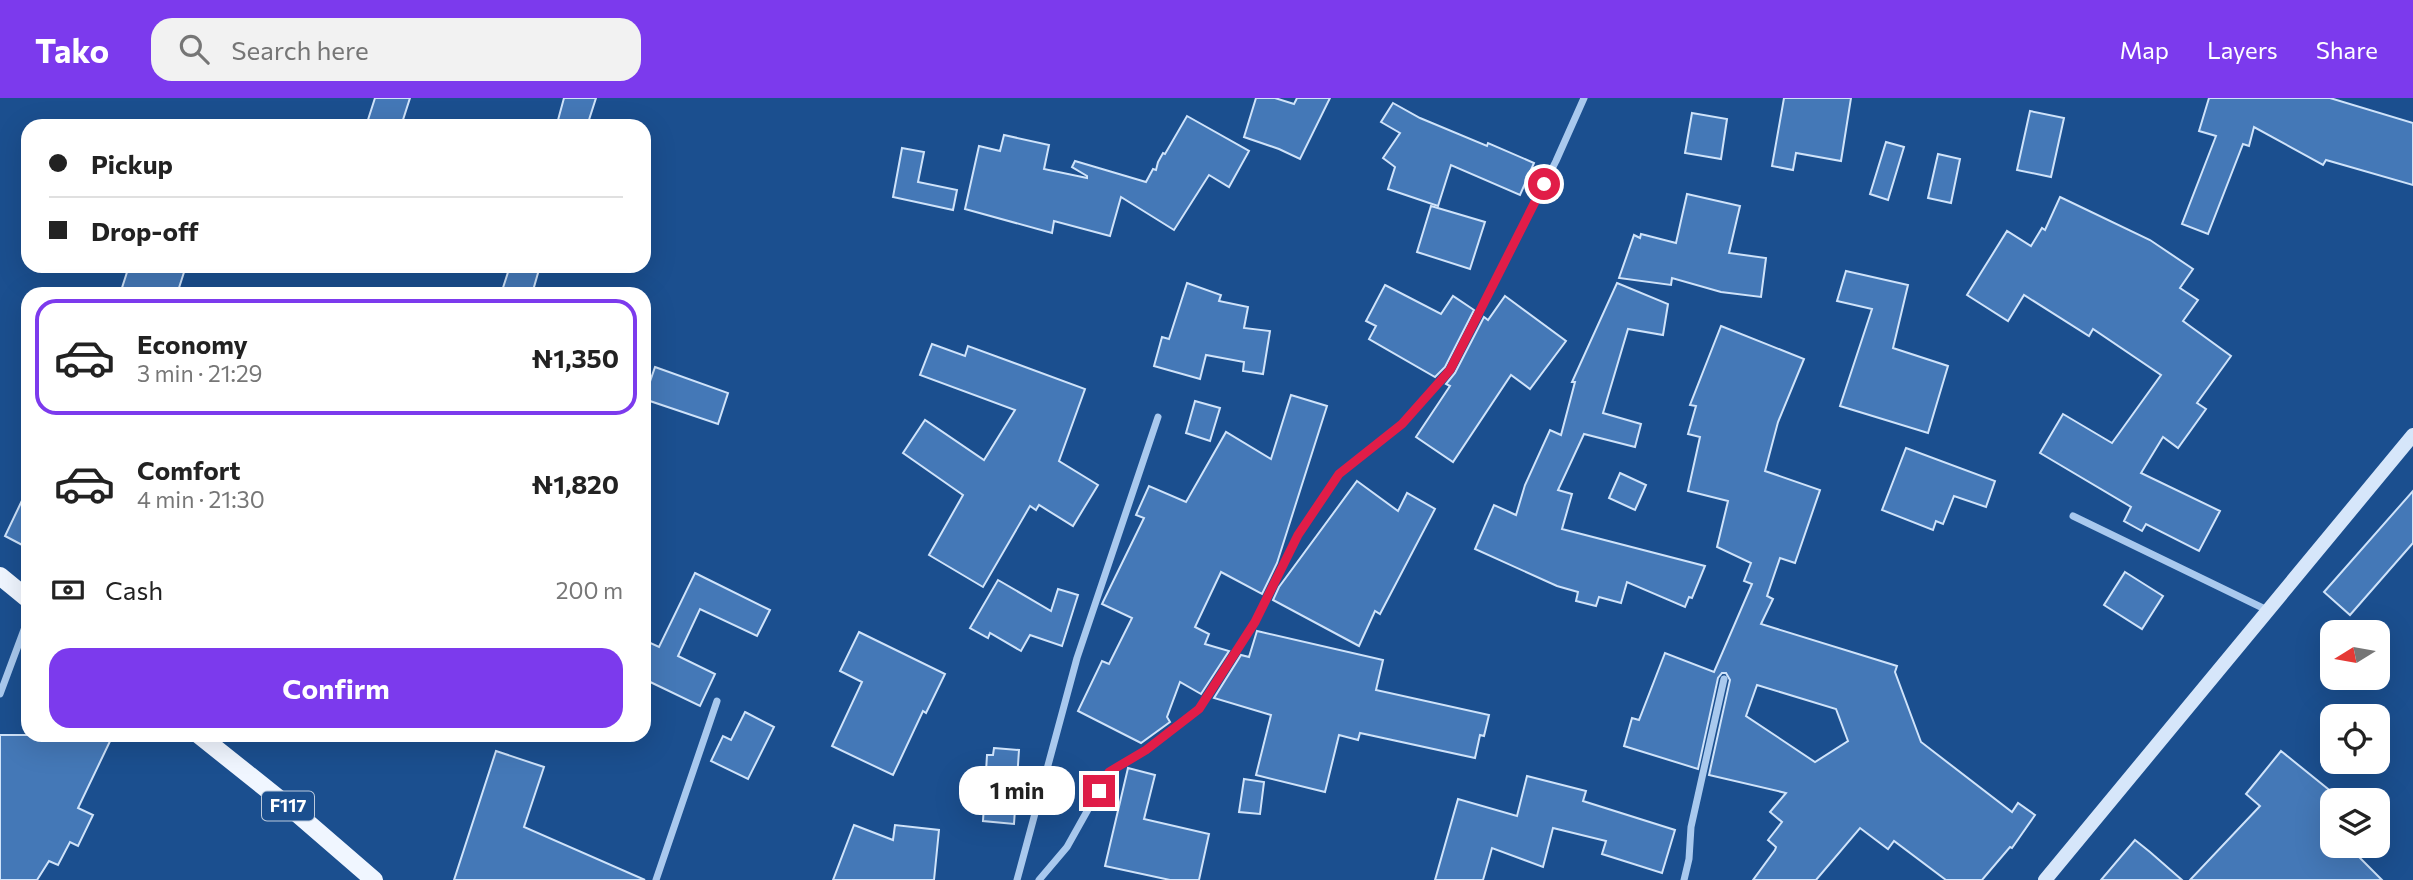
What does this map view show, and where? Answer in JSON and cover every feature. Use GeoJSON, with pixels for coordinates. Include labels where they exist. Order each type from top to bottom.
{"type":"FeatureCollection","features":[{"type":"Feature","properties":{"kind":"main road"},"geometry":{"type":"LineString","coordinates":[[2045,880],[2413,435]]}},
{"type":"Feature","properties":{"kind":"main road"},"geometry":{"type":"LineString","coordinates":[[0,576],[21,593]]}},
{"type":"Feature","properties":{"kind":"main road","name":"F117"},"geometry":{"type":"LineString","coordinates":[[208,742],[293,810],[374,880]]}},
{"type":"Feature","properties":{"kind":"street"},"geometry":{"type":"LineString","coordinates":[[1039,880],[1067,847],[1109,772],[1146,750],[1199,709],[1255,622],[1298,535],[1339,474],[1402,424],[1450,370],[1556,161],[1584,98]]}},
{"type":"Feature","properties":{"kind":"street"},"geometry":{"type":"LineString","coordinates":[[1017,880],[1077,658],[1158,417]]}},
{"type":"Feature","properties":{"kind":"street"},"geometry":{"type":"LineString","coordinates":[[2073,516],[2267,610]]}},
{"type":"Feature","properties":{"kind":"street"},"geometry":{"type":"LineString","coordinates":[[0,694],[21,638]]}},
{"type":"Feature","properties":{"kind":"street"},"geometry":{"type":"LineString","coordinates":[[1684,880],[1689,859],[1691,827],[1724,679]]}},
{"type":"Feature","properties":{"kind":"street"},"geometry":{"type":"LineString","coordinates":[[656,880],[717,702]]}},
{"type":"Feature","properties":{"kind":"building"},"geometry":{"type":"Polygon","coordinates":[[[375,98],[410,98],[403,119],[368,119],[375,98]]]}},
{"type":"Feature","properties":{"kind":"building"},"geometry":{"type":"Polygon","coordinates":[[[564,98],[596,98],[589,119],[558,119],[564,98]]]}},
{"type":"Feature","properties":{"kind":"building"},"geometry":{"type":"Polygon","coordinates":[[[1256,98],[1275,98],[1294,104],[1297,98],[1330,98],[1300,159],[1244,137],[1256,98]]]}},
{"type":"Feature","properties":{"kind":"building"},"geometry":{"type":"Polygon","coordinates":[[[1784,98],[1851,98],[1841,161],[1796,153],[1793,170],[1772,166],[1784,98]]]}},
{"type":"Feature","properties":{"kind":"building"},"geometry":{"type":"Polygon","coordinates":[[[2209,98],[2330,98],[2413,123],[2413,185],[2326,160],[2323,165],[2254,127],[2249,146],[2243,144],[2208,234],[2182,224],[2216,136],[2199,131],[2209,98]]]}},
{"type":"Feature","properties":{"kind":"building"},"geometry":{"type":"Polygon","coordinates":[[[1393,103],[1420,118],[1534,163],[1520,195],[1451,165],[1438,206],[1388,189],[1395,167],[1383,158],[1400,133],[1381,122],[1393,103]]]}},
{"type":"Feature","properties":{"kind":"building"},"geometry":{"type":"Polygon","coordinates":[[[2030,111],[2064,118],[2051,177],[2017,170],[2030,111]]]}},
{"type":"Feature","properties":{"kind":"building"},"geometry":{"type":"Polygon","coordinates":[[[1692,113],[1727,119],[1721,159],[1685,153],[1692,113]]]}},
{"type":"Feature","properties":{"kind":"building"},"geometry":{"type":"Polygon","coordinates":[[[1187,116],[1249,151],[1229,187],[1209,175],[1174,230],[1121,197],[1110,236],[1054,221],[1052,233],[965,209],[979,146],[1000,151],[1004,135],[1049,145],[1044,169],[1087,178],[1072,167],[1075,161],[1146,182],[1153,169],[1156,170],[1163,153],[1165,154],[1187,116]]]}},
{"type":"Feature","properties":{"kind":"building"},"geometry":{"type":"Polygon","coordinates":[[[1886,142],[1904,147],[1888,200],[1870,194],[1886,142]]]}},
{"type":"Feature","properties":{"kind":"building"},"geometry":{"type":"Polygon","coordinates":[[[902,148],[924,152],[918,182],[957,190],[953,210],[893,197],[902,148]]]}},
{"type":"Feature","properties":{"kind":"building"},"geometry":{"type":"Polygon","coordinates":[[[1938,154],[1960,159],[1951,203],[1928,198],[1938,154]]]}},
{"type":"Feature","properties":{"kind":"building"},"geometry":{"type":"Polygon","coordinates":[[[1687,194],[1740,206],[1729,253],[1766,258],[1761,297],[1721,292],[1672,278],[1671,285],[1619,278],[1634,235],[1640,238],[1641,234],[1676,243],[1687,194]]]}},
{"type":"Feature","properties":{"kind":"building"},"geometry":{"type":"Polygon","coordinates":[[[2060,197],[2150,240],[2193,269],[2180,288],[2198,300],[2183,321],[2231,356],[2197,403],[2206,409],[2178,448],[2163,437],[2141,473],[2220,511],[2199,551],[2146,524],[2142,531],[2124,521],[2131,507],[2040,453],[2063,414],[2112,443],[2161,375],[2093,329],[2089,336],[2024,295],[2008,321],[1967,295],[2007,231],[2031,246],[2042,228],[2045,230],[2060,197]]]}},
{"type":"Feature","properties":{"kind":"building"},"geometry":{"type":"Polygon","coordinates":[[[1431,206],[1485,222],[1470,269],[1417,252],[1431,206]]]}},
{"type":"Feature","properties":{"kind":"building"},"geometry":{"type":"Polygon","coordinates":[[[1846,271],[1908,285],[1893,348],[1948,366],[1928,433],[1840,406],[1872,309],[1837,301],[1846,271]]]}},
{"type":"Feature","properties":{"kind":"building"},"geometry":{"type":"Polygon","coordinates":[[[127,273],[184,273],[179,287],[122,287],[127,273]]]}},
{"type":"Feature","properties":{"kind":"building"},"geometry":{"type":"Polygon","coordinates":[[[508,273],[538,273],[534,287],[503,287],[508,273]]]}},
{"type":"Feature","properties":{"kind":"building"},"geometry":{"type":"Polygon","coordinates":[[[1187,283],[1221,295],[1219,301],[1248,307],[1244,328],[1270,331],[1263,374],[1243,371],[1244,362],[1206,355],[1200,379],[1154,366],[1162,337],[1169,339],[1187,283]]]}},
{"type":"Feature","properties":{"kind":"building"},"geometry":{"type":"Polygon","coordinates":[[[1617,283],[1668,304],[1663,335],[1628,329],[1603,413],[1641,424],[1635,447],[1584,434],[1558,490],[1572,494],[1562,529],[1705,566],[1692,598],[1689,597],[1685,607],[1627,582],[1621,603],[1599,597],[1596,606],[1576,601],[1578,592],[1557,586],[1475,549],[1494,505],[1516,515],[1525,485],[1550,430],[1561,435],[1575,382],[1572,382],[1617,283]]]}},
{"type":"Feature","properties":{"kind":"building"},"geometry":{"type":"Polygon","coordinates":[[[1385,285],[1441,314],[1453,296],[1474,310],[1445,367],[1435,377],[1369,339],[1376,326],[1366,321],[1385,285]]]}},
{"type":"Feature","properties":{"kind":"building"},"geometry":{"type":"Polygon","coordinates":[[[1505,296],[1566,341],[1530,389],[1511,375],[1453,462],[1416,437],[1450,386],[1446,384],[1455,373],[1484,317],[1488,320],[1505,296]]]}},
{"type":"Feature","properties":{"kind":"building"},"geometry":{"type":"Polygon","coordinates":[[[1721,326],[1804,359],[1778,422],[1765,471],[1820,490],[1795,563],[1780,558],[1767,596],[1773,599],[1761,624],[1897,666],[1895,672],[1921,742],[2012,812],[2018,803],[2035,815],[2012,848],[2010,847],[1982,880],[1946,880],[1894,841],[1888,849],[1860,828],[1816,880],[1753,880],[1775,850],[1776,847],[1768,840],[1782,822],[1770,812],[1786,793],[1709,775],[1730,680],[1726,673],[1722,673],[1718,678],[1698,769],[1624,746],[1632,718],[1639,720],[1665,653],[1714,672],[1752,584],[1744,581],[1751,563],[1717,547],[1728,501],[1688,491],[1700,437],[1688,434],[1696,406],[1690,405],[1721,326]],[[1757,685],[1746,716],[1815,762],[1848,741],[1836,709],[1757,685]]]}},
{"type":"Feature","properties":{"kind":"building"},"geometry":{"type":"Polygon","coordinates":[[[932,344],[965,356],[968,346],[1085,389],[1059,461],[1098,485],[1073,526],[1039,505],[1036,510],[1030,506],[983,587],[929,555],[963,495],[903,453],[925,420],[984,460],[1015,410],[920,375],[932,344]]]}},
{"type":"Feature","properties":{"kind":"building"},"geometry":{"type":"Polygon","coordinates":[[[655,367],[728,393],[718,424],[651,401],[651,379],[655,367]]]}},
{"type":"Feature","properties":{"kind":"building"},"geometry":{"type":"Polygon","coordinates":[[[1291,395],[1327,406],[1277,563],[1262,594],[1221,572],[1195,627],[1209,634],[1205,644],[1229,651],[1201,694],[1180,682],[1167,717],[1170,722],[1141,743],[1078,711],[1102,661],[1109,664],[1132,618],[1102,604],[1144,518],[1136,515],[1149,486],[1186,502],[1226,432],[1271,459],[1291,395]]]}},
{"type":"Feature","properties":{"kind":"building"},"geometry":{"type":"Polygon","coordinates":[[[1195,401],[1220,408],[1210,441],[1186,433],[1195,401]]]}},
{"type":"Feature","properties":{"kind":"building"},"geometry":{"type":"Polygon","coordinates":[[[1906,448],[1995,481],[1986,507],[1954,496],[1943,524],[1936,521],[1933,530],[1882,510],[1906,448]]]}},
{"type":"Feature","properties":{"kind":"building"},"geometry":{"type":"Polygon","coordinates":[[[1620,473],[1646,485],[1635,510],[1609,498],[1620,473]]]}},
{"type":"Feature","properties":{"kind":"building"},"geometry":{"type":"Polygon","coordinates":[[[1357,481],[1398,511],[1407,493],[1435,509],[1380,614],[1375,611],[1359,646],[1273,600],[1279,587],[1357,481]]]}},
{"type":"Feature","properties":{"kind":"building"},"geometry":{"type":"Polygon","coordinates":[[[2413,491],[2413,543],[2350,615],[2324,592],[2413,491]]]}},
{"type":"Feature","properties":{"kind":"building"},"geometry":{"type":"Polygon","coordinates":[[[21,503],[21,544],[5,536],[21,503]]]}},
{"type":"Feature","properties":{"kind":"building"},"geometry":{"type":"Polygon","coordinates":[[[2125,572],[2163,596],[2142,629],[2104,605],[2125,572]]]}},
{"type":"Feature","properties":{"kind":"building"},"geometry":{"type":"Polygon","coordinates":[[[695,573],[770,610],[757,636],[700,609],[678,656],[715,674],[700,706],[651,682],[651,643],[659,647],[695,573]]]}},
{"type":"Feature","properties":{"kind":"building"},"geometry":{"type":"Polygon","coordinates":[[[998,580],[1051,611],[1058,589],[1078,595],[1062,646],[1030,635],[1021,651],[990,633],[988,638],[970,628],[998,580]]]}},
{"type":"Feature","properties":{"kind":"building"},"geometry":{"type":"Polygon","coordinates":[[[1257,631],[1383,660],[1376,690],[1489,715],[1484,736],[1480,735],[1475,758],[1360,733],[1358,740],[1339,735],[1325,792],[1256,775],[1271,715],[1214,698],[1241,655],[1249,657],[1257,631]]]}},
{"type":"Feature","properties":{"kind":"building"},"geometry":{"type":"Polygon","coordinates":[[[859,632],[945,674],[926,713],[923,711],[893,775],[832,746],[862,682],[840,671],[859,632]]]}},
{"type":"Feature","properties":{"kind":"building"},"geometry":{"type":"Polygon","coordinates":[[[745,712],[774,727],[748,779],[711,761],[723,736],[731,740],[745,712]]]}},
{"type":"Feature","properties":{"kind":"building"},"geometry":{"type":"Polygon","coordinates":[[[0,735],[21,735],[21,742],[110,742],[78,808],[93,815],[78,846],[70,842],[58,865],[49,861],[37,880],[0,880],[0,735]]]}},
{"type":"Feature","properties":{"kind":"building"},"geometry":{"type":"Polygon","coordinates":[[[994,748],[1019,750],[1014,824],[983,821],[987,755],[993,755],[994,748]]]}},
{"type":"Feature","properties":{"kind":"building"},"geometry":{"type":"Polygon","coordinates":[[[496,751],[544,767],[524,827],[645,880],[454,880],[496,751]]]}},
{"type":"Feature","properties":{"kind":"building"},"geometry":{"type":"Polygon","coordinates":[[[2281,751],[2327,788],[2320,788],[2320,858],[2360,858],[2382,880],[2190,880],[2260,806],[2246,794],[2281,751]]]}},
{"type":"Feature","properties":{"kind":"building"},"geometry":{"type":"Polygon","coordinates":[[[1128,768],[1155,775],[1144,819],[1209,834],[1199,880],[1170,880],[1105,866],[1128,768]]]}},
{"type":"Feature","properties":{"kind":"building"},"geometry":{"type":"Polygon","coordinates":[[[1527,776],[1586,791],[1583,801],[1675,830],[1662,873],[1602,854],[1606,841],[1553,828],[1543,867],[1492,848],[1483,880],[1435,880],[1458,799],[1517,816],[1527,776]]]}},
{"type":"Feature","properties":{"kind":"building"},"geometry":{"type":"Polygon","coordinates":[[[1244,779],[1264,782],[1260,814],[1239,812],[1244,779]]]}},
{"type":"Feature","properties":{"kind":"building"},"geometry":{"type":"Polygon","coordinates":[[[854,825],[893,840],[895,825],[939,830],[934,880],[833,880],[854,825]]]}},
{"type":"Feature","properties":{"kind":"building"},"geometry":{"type":"Polygon","coordinates":[[[2135,840],[2150,852],[2182,880],[2101,880],[2135,840]]]}},
{"type":"Feature","properties":{"kind":"route"},"geometry":{"type":"LineString","coordinates":[[1099,791],[1109,772],[1146,750],[1199,709],[1255,622],[1298,535],[1339,474],[1402,424],[1450,370],[1544,184]]}}]}
